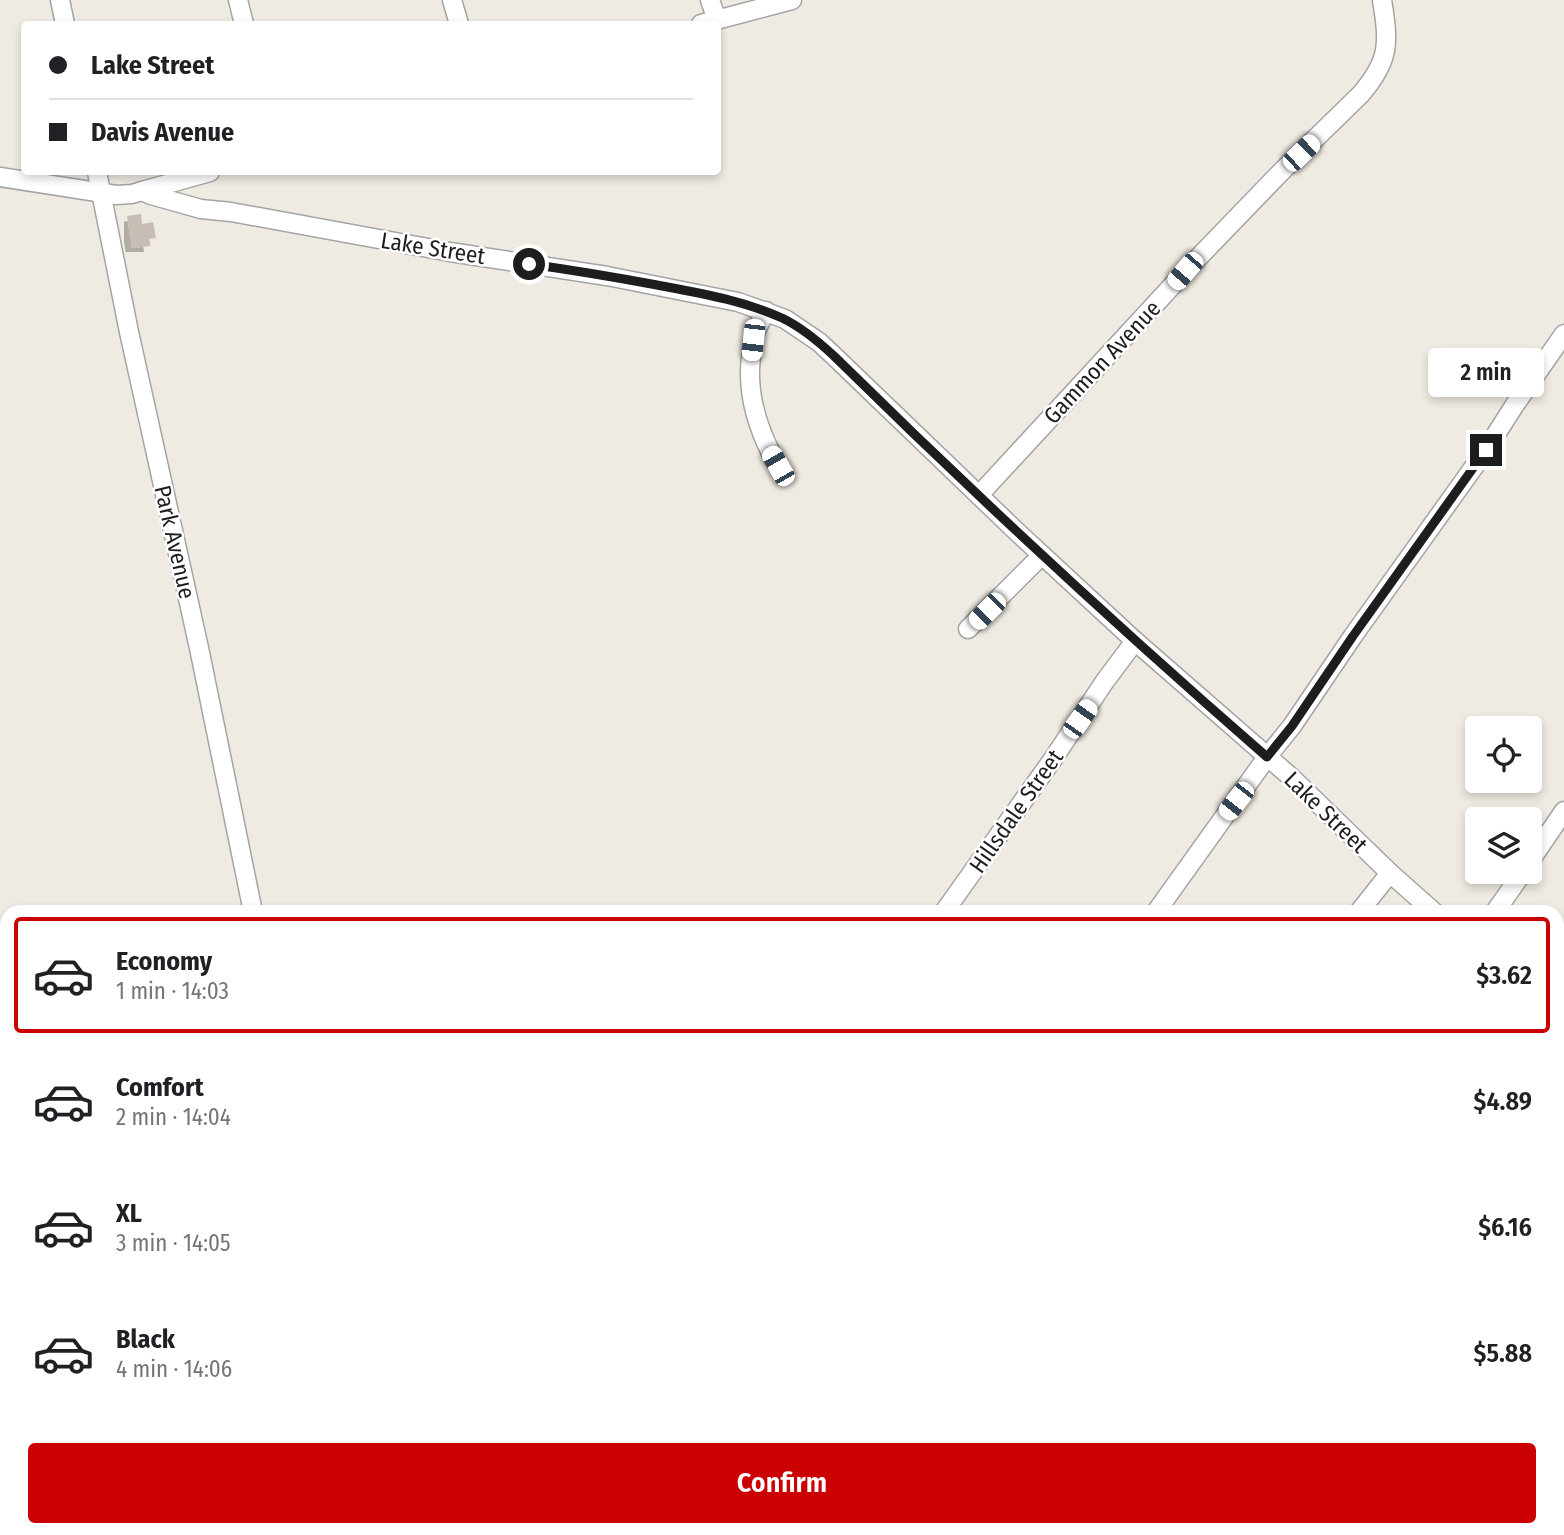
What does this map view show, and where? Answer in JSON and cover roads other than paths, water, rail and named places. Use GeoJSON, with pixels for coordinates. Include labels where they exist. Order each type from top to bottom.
{"type":"FeatureCollection","features":[{"type":"Feature","properties":{"kind":"street"},"geometry":{"type":"LineString","coordinates":[[60,0],[64,21]]}},
{"type":"Feature","properties":{"kind":"street"},"geometry":{"type":"LineString","coordinates":[[238,0],[243,21]]}},
{"type":"Feature","properties":{"kind":"street"},"geometry":{"type":"LineString","coordinates":[[452,0],[458,21]]}},
{"type":"Feature","properties":{"kind":"street"},"geometry":{"type":"LineString","coordinates":[[709,21],[710,0]]}},
{"type":"Feature","properties":{"kind":"street"},"geometry":{"type":"LineString","coordinates":[[713,21],[792,0]]}},
{"type":"Feature","properties":{"kind":"street","name":"Gammon Avenue"},"geometry":{"type":"LineString","coordinates":[[979,495],[1196,260],[1373,80],[1384,60],[1387,41],[1382,0]]}},
{"type":"Feature","properties":{"kind":"street","name":"Park Avenue"},"geometry":{"type":"LineString","coordinates":[[98,175],[252,905]]}},
{"type":"Feature","properties":{"kind":"street"},"geometry":{"type":"LineString","coordinates":[[142,191],[198,175]]}},
{"type":"Feature","properties":{"kind":"street","name":"Lake Street"},"geometry":{"type":"LineString","coordinates":[[0,177],[102,193],[124,195],[142,191],[201,209],[704,294],[738,302],[785,319],[819,342],[1042,555],[1321,805],[1426,905]]}},
{"type":"Feature","properties":{"kind":"street"},"geometry":{"type":"LineString","coordinates":[[766,311],[753,340],[750,390],[753,408],[778,466]]}},
{"type":"Feature","properties":{"kind":"street"},"geometry":{"type":"LineString","coordinates":[[1161,905],[1292,726],[1564,334]]}},
{"type":"Feature","properties":{"kind":"street"},"geometry":{"type":"LineString","coordinates":[[968,629],[1042,555]]}},
{"type":"Feature","properties":{"kind":"street","name":"Hillsdale Street"},"geometry":{"type":"LineString","coordinates":[[948,905],[1135,641]]}},
{"type":"Feature","properties":{"kind":"street"},"geometry":{"type":"LineString","coordinates":[[1542,844],[1564,811]]}},
{"type":"Feature","properties":{"kind":"street"},"geometry":{"type":"LineString","coordinates":[[1365,905],[1390,873]]}},
{"type":"Feature","properties":{"kind":"street"},"geometry":{"type":"LineString","coordinates":[[1500,905],[1514,884]]}}]}
